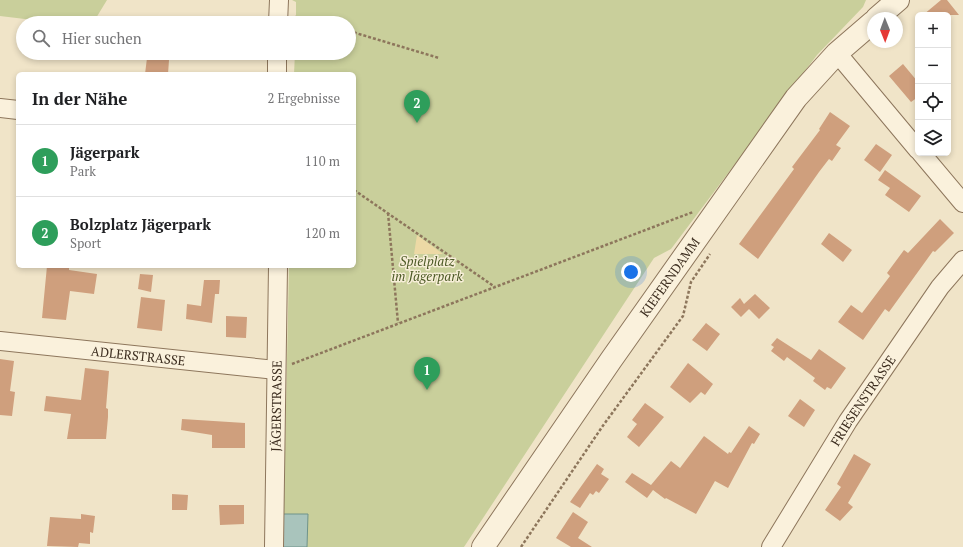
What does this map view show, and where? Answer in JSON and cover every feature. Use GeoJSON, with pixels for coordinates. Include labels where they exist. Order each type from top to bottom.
{"type":"FeatureCollection","features":[{"type":"Feature","properties":{"kind":"street"},"geometry":{"type":"LineString","coordinates":[[884,12],[898,0]]}},
{"type":"Feature","properties":{"kind":"street","name":"KIEFERNDAMM"},"geometry":{"type":"LineString","coordinates":[[483,547],[705,226],[796,98],[837,53],[867,27]]}},
{"type":"Feature","properties":{"kind":"street"},"geometry":{"type":"LineString","coordinates":[[837,53],[915,146]]}},
{"type":"Feature","properties":{"kind":"street"},"geometry":{"type":"LineString","coordinates":[[277,60],[277,72]]}},
{"type":"Feature","properties":{"kind":"street"},"geometry":{"type":"LineString","coordinates":[[0,108],[16,110]]}},
{"type":"Feature","properties":{"kind":"street"},"geometry":{"type":"LineString","coordinates":[[924,156],[963,203]]}},
{"type":"Feature","properties":{"kind":"street","name":"FRIESENSTRASSE"},"geometry":{"type":"LineString","coordinates":[[771,547],[848,421],[940,287],[963,260]]}},
{"type":"Feature","properties":{"kind":"street","name":"JÄGERSTRASSE"},"geometry":{"type":"LineString","coordinates":[[274,547],[278,268]]}},
{"type":"Feature","properties":{"kind":"street","name":"ADLERSTRASSE"},"geometry":{"type":"LineString","coordinates":[[0,341],[276,370]]}},
{"type":"Feature","properties":{"kind":"path"},"geometry":{"type":"LineString","coordinates":[[278,12],[294,16]]}},
{"type":"Feature","properties":{"kind":"path"},"geometry":{"type":"LineString","coordinates":[[356,33],[439,58]]}},
{"type":"Feature","properties":{"kind":"path"},"geometry":{"type":"LineString","coordinates":[[356,191],[495,287]]}},
{"type":"Feature","properties":{"kind":"path"},"geometry":{"type":"LineString","coordinates":[[276,370],[696,211],[705,214],[705,226]]}},
{"type":"Feature","properties":{"kind":"path"},"geometry":{"type":"LineString","coordinates":[[388,213],[398,323]]}},
{"type":"Feature","properties":{"kind":"path"},"geometry":{"type":"LineString","coordinates":[[521,547],[602,427],[683,316],[691,282],[713,250]]}},
{"type":"Feature","properties":{"kind":"green space"},"geometry":{"type":"Polygon","coordinates":[[[0,0],[107,0],[97,16],[16,16],[16,18],[0,16],[0,0]]]}},
{"type":"Feature","properties":{"kind":"green space","name":"Spielplatz im Jägerpark"},"geometry":{"type":"Polygon","coordinates":[[[292,0],[866,0],[863,7],[817,55],[671,249],[654,258],[464,547],[283,547],[289,268],[356,268],[356,72],[294,72],[295,60],[356,60],[356,16],[296,16],[296,2],[292,0]]]}},
{"type":"Feature","properties":{"kind":"sand"},"geometry":{"type":"Polygon","coordinates":[[[417,235],[443,254],[414,254],[417,235]]]}},
{"type":"Feature","properties":{"kind":"water"},"geometry":{"type":"Polygon","coordinates":[[[283,514],[308,514],[307,547],[283,547],[283,514]]]}},
{"type":"Feature","properties":{"kind":"building"},"geometry":{"type":"Polygon","coordinates":[[[941,0],[947,0],[959,15],[951,15],[951,12],[927,12],[941,0]]]}},
{"type":"Feature","properties":{"kind":"building"},"geometry":{"type":"Polygon","coordinates":[[[147,60],[169,60],[168,72],[145,72],[147,60]]]}},
{"type":"Feature","properties":{"kind":"building"},"geometry":{"type":"Polygon","coordinates":[[[903,64],[915,78],[915,99],[911,102],[889,76],[903,64]]]}},
{"type":"Feature","properties":{"kind":"building"},"geometry":{"type":"Polygon","coordinates":[[[830,112],[850,126],[836,145],[841,148],[832,161],[829,159],[819,172],[758,259],[739,244],[794,169],[792,167],[820,130],[819,129],[830,112]]]}},
{"type":"Feature","properties":{"kind":"building"},"geometry":{"type":"Polygon","coordinates":[[[876,144],[892,155],[880,172],[864,160],[876,144]]]}},
{"type":"Feature","properties":{"kind":"building"},"geometry":{"type":"Polygon","coordinates":[[[885,170],[921,196],[909,212],[885,195],[890,188],[878,180],[885,170]]]}},
{"type":"Feature","properties":{"kind":"building"},"geometry":{"type":"Polygon","coordinates":[[[940,219],[954,233],[935,252],[933,251],[889,312],[885,309],[863,340],[838,322],[851,305],[862,313],[890,276],[887,273],[904,250],[908,253],[940,219]]]}},
{"type":"Feature","properties":{"kind":"building"},"geometry":{"type":"Polygon","coordinates":[[[829,233],[852,250],[843,262],[821,244],[829,233]]]}},
{"type":"Feature","properties":{"kind":"building"},"geometry":{"type":"Polygon","coordinates":[[[47,268],[69,268],[69,270],[97,274],[94,294],[70,291],[66,320],[42,318],[47,268]]]}},
{"type":"Feature","properties":{"kind":"building"},"geometry":{"type":"Polygon","coordinates":[[[140,274],[153,275],[151,292],[138,289],[140,274]]]}},
{"type":"Feature","properties":{"kind":"building"},"geometry":{"type":"Polygon","coordinates":[[[204,280],[220,280],[219,294],[215,294],[212,323],[186,319],[187,304],[201,306],[204,280]]]}},
{"type":"Feature","properties":{"kind":"building"},"geometry":{"type":"Polygon","coordinates":[[[755,294],[770,308],[759,319],[749,309],[741,317],[731,307],[740,298],[744,304],[755,294]]]}},
{"type":"Feature","properties":{"kind":"building"},"geometry":{"type":"Polygon","coordinates":[[[141,297],[165,300],[162,331],[137,328],[141,297]]]}},
{"type":"Feature","properties":{"kind":"building"},"geometry":{"type":"Polygon","coordinates":[[[226,316],[247,317],[246,338],[226,337],[226,316]]]}},
{"type":"Feature","properties":{"kind":"building"},"geometry":{"type":"Polygon","coordinates":[[[706,323],[720,334],[707,351],[692,340],[706,323]]]}},
{"type":"Feature","properties":{"kind":"building"},"geometry":{"type":"Polygon","coordinates":[[[777,338],[811,360],[819,349],[846,368],[831,389],[827,387],[825,390],[813,381],[815,378],[787,357],[784,361],[771,351],[774,347],[771,345],[777,338]]]}},
{"type":"Feature","properties":{"kind":"building"},"geometry":{"type":"Polygon","coordinates":[[[0,359],[14,361],[10,391],[15,392],[12,416],[0,415],[0,359]]]}},
{"type":"Feature","properties":{"kind":"building"},"geometry":{"type":"Polygon","coordinates":[[[688,363],[713,384],[705,395],[701,392],[690,403],[670,387],[688,363]]]}},
{"type":"Feature","properties":{"kind":"building"},"geometry":{"type":"Polygon","coordinates":[[[85,368],[109,371],[106,408],[108,409],[108,417],[106,439],[67,439],[71,414],[44,411],[46,396],[81,400],[85,368]]]}},
{"type":"Feature","properties":{"kind":"building"},"geometry":{"type":"Polygon","coordinates":[[[800,399],[815,410],[804,427],[788,416],[800,399]]]}},
{"type":"Feature","properties":{"kind":"building"},"geometry":{"type":"Polygon","coordinates":[[[645,403],[664,417],[639,447],[627,437],[637,424],[632,420],[645,403]]]}},
{"type":"Feature","properties":{"kind":"building"},"geometry":{"type":"Polygon","coordinates":[[[182,419],[245,423],[245,448],[212,448],[212,435],[181,430],[182,419]]]}},
{"type":"Feature","properties":{"kind":"building"},"geometry":{"type":"Polygon","coordinates":[[[749,426],[760,434],[754,444],[752,443],[728,488],[715,481],[696,514],[666,498],[665,499],[653,490],[647,498],[625,482],[632,473],[651,485],[671,461],[680,468],[704,436],[728,454],[729,452],[731,453],[749,426]]]}},
{"type":"Feature","properties":{"kind":"building"},"geometry":{"type":"Polygon","coordinates":[[[854,454],[871,464],[848,503],[853,507],[840,521],[825,510],[841,487],[837,484],[854,454]]]}},
{"type":"Feature","properties":{"kind":"building"},"geometry":{"type":"Polygon","coordinates":[[[597,464],[604,469],[601,474],[609,479],[599,493],[596,491],[593,495],[590,493],[580,508],[570,502],[597,464]]]}},
{"type":"Feature","properties":{"kind":"building"},"geometry":{"type":"Polygon","coordinates":[[[172,494],[188,495],[187,510],[172,510],[172,494]]]}},
{"type":"Feature","properties":{"kind":"building"},"geometry":{"type":"Polygon","coordinates":[[[219,505],[244,505],[244,524],[220,525],[219,505]]]}},
{"type":"Feature","properties":{"kind":"building"},"geometry":{"type":"Polygon","coordinates":[[[573,512],[588,522],[578,538],[592,547],[571,547],[556,538],[573,512]]]}},
{"type":"Feature","properties":{"kind":"building"},"geometry":{"type":"Polygon","coordinates":[[[81,514],[95,516],[93,533],[90,532],[90,544],[79,543],[78,547],[47,546],[50,517],[81,519],[81,514]]]}},
{"type":"Feature","properties":{"kind":"place","name":"Bolzplatz Jägerpark"},"geometry":{"type":"Point","coordinates":[417,123]}},
{"type":"Feature","properties":{"kind":"place","name":"Jägerpark"},"geometry":{"type":"Point","coordinates":[427,390]}}]}
